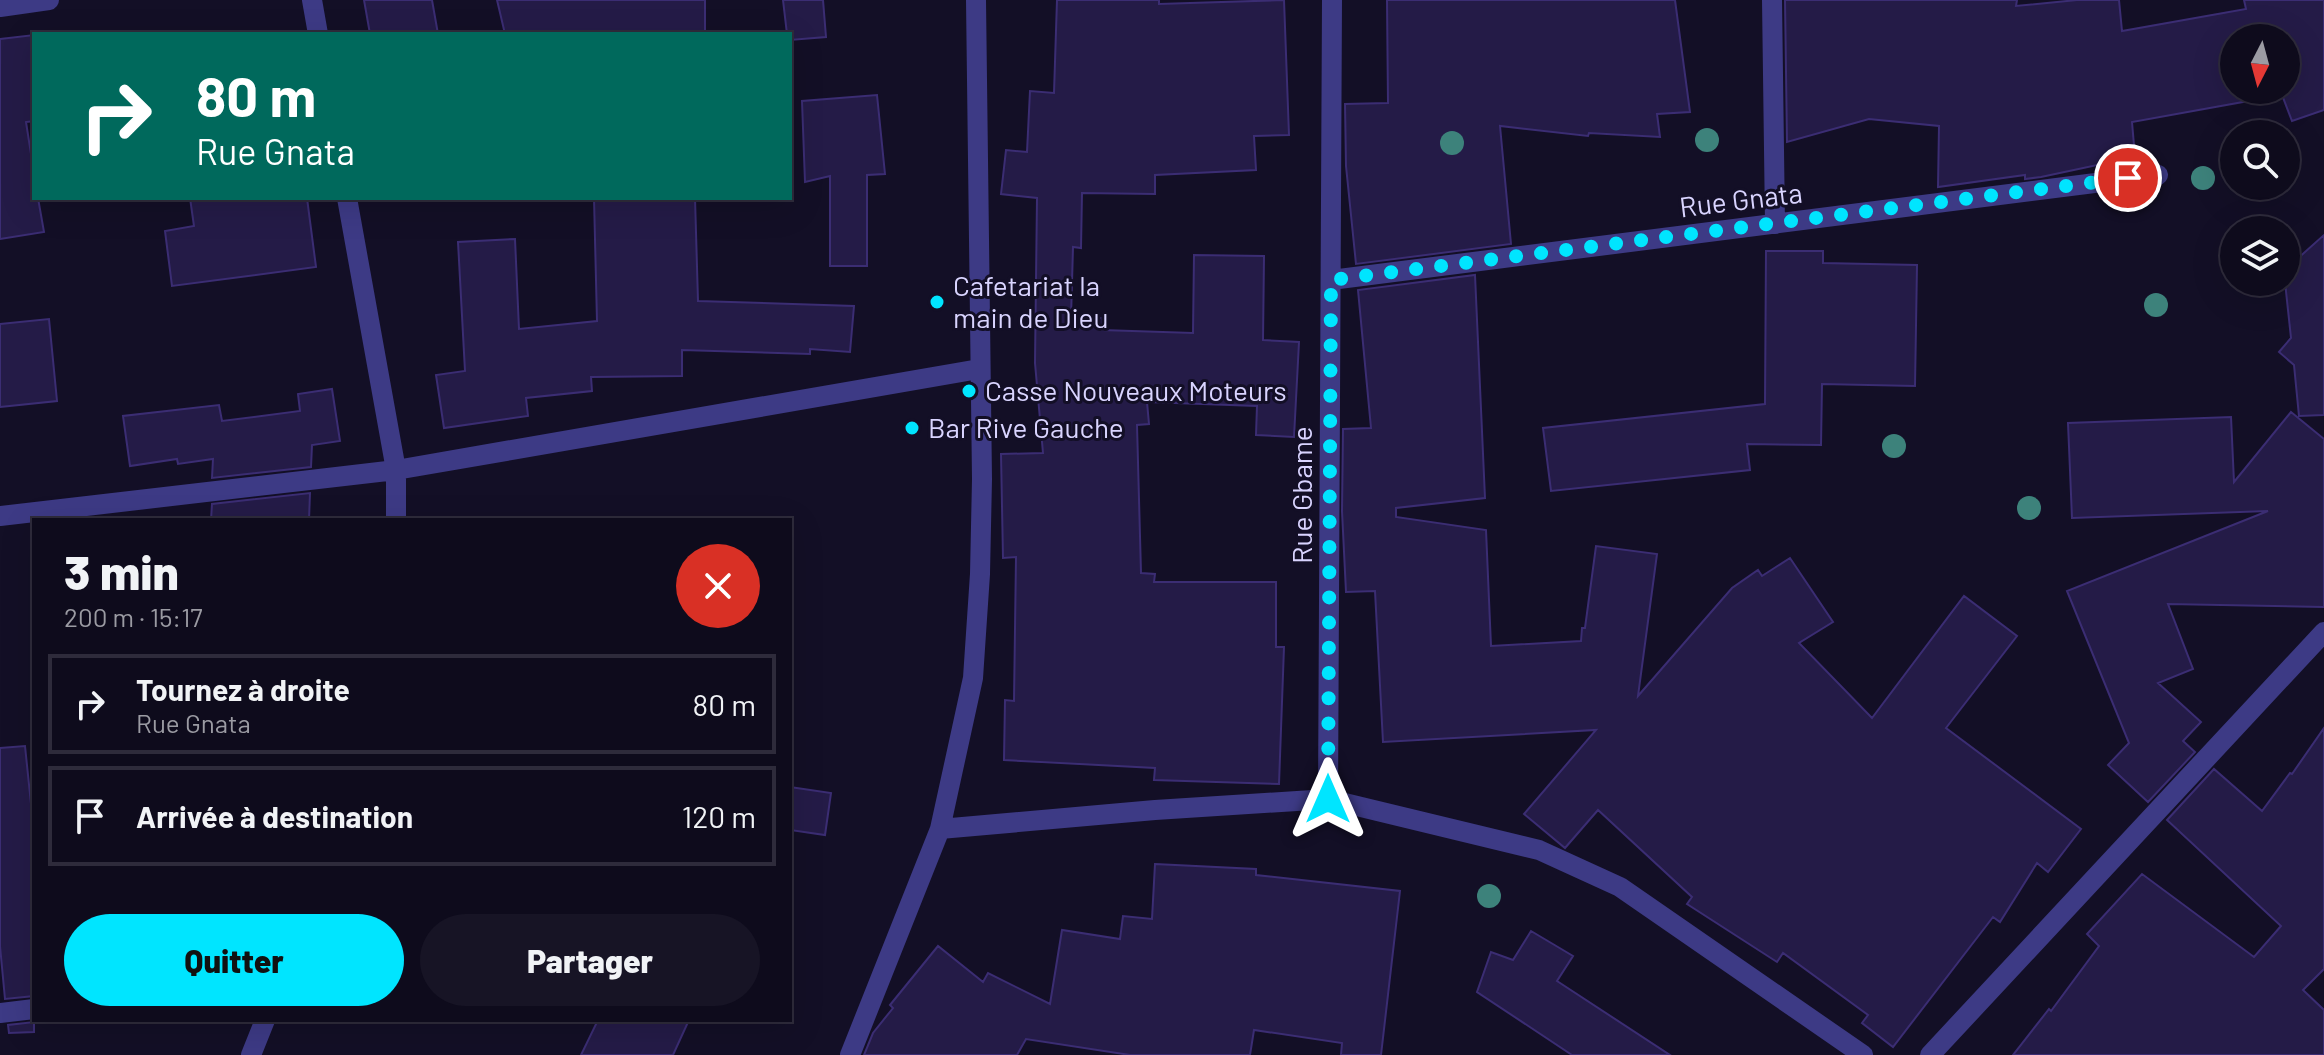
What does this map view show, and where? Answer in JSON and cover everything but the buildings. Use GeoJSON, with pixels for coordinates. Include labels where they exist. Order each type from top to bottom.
{"type":"FeatureCollection","features":[{"type":"Feature","properties":{"kind":"street"},"geometry":{"type":"LineString","coordinates":[[0,7],[49,0]]}},
{"type":"Feature","properties":{"kind":"street"},"geometry":{"type":"LineString","coordinates":[[312,0],[318,32]]}},
{"type":"Feature","properties":{"kind":"street"},"geometry":{"type":"LineString","coordinates":[[850,1055],[940,829],[973,678],[982,479],[976,0]]}},
{"type":"Feature","properties":{"kind":"street","name":"Rue Gbame"},"geometry":{"type":"LineString","coordinates":[[1328,799],[1332,0]]}},
{"type":"Feature","properties":{"kind":"street"},"geometry":{"type":"LineString","coordinates":[[1772,0],[1775,224]]}},
{"type":"Feature","properties":{"kind":"street","name":"Rue Gnata"},"geometry":{"type":"LineString","coordinates":[[1331,280],[2158,175]]}},
{"type":"Feature","properties":{"kind":"street"},"geometry":{"type":"LineString","coordinates":[[347,200],[396,470],[396,518]]}},
{"type":"Feature","properties":{"kind":"street"},"geometry":{"type":"LineString","coordinates":[[0,516],[396,470],[979,369]]}},
{"type":"Feature","properties":{"kind":"street"},"geometry":{"type":"LineString","coordinates":[[1930,1055],[2324,632]]}},
{"type":"Feature","properties":{"kind":"street"},"geometry":{"type":"LineString","coordinates":[[940,829],[1328,799],[1539,850],[1620,887],[1863,1055]]}},
{"type":"Feature","properties":{"kind":"street"},"geometry":{"type":"LineString","coordinates":[[0,1013],[32,1009]]}},
{"type":"Feature","properties":{"kind":"street"},"geometry":{"type":"LineString","coordinates":[[251,1055],[264,1022]]}},
{"type":"Feature","properties":{"kind":"place","name":"Cafetariat la main de Dieu"},"geometry":{"type":"Point","coordinates":[937,302]}},
{"type":"Feature","properties":{"kind":"place","name":"Casse Nouveaux Moteurs"},"geometry":{"type":"Point","coordinates":[969,391]}},
{"type":"Feature","properties":{"kind":"place","name":"Bar Rive Gauche"},"geometry":{"type":"Point","coordinates":[912,428]}},
{"type":"Feature","properties":{"kind":"route"},"geometry":{"type":"LineString","coordinates":[[1328,799],[1331,280],[2128,178]]}}]}
